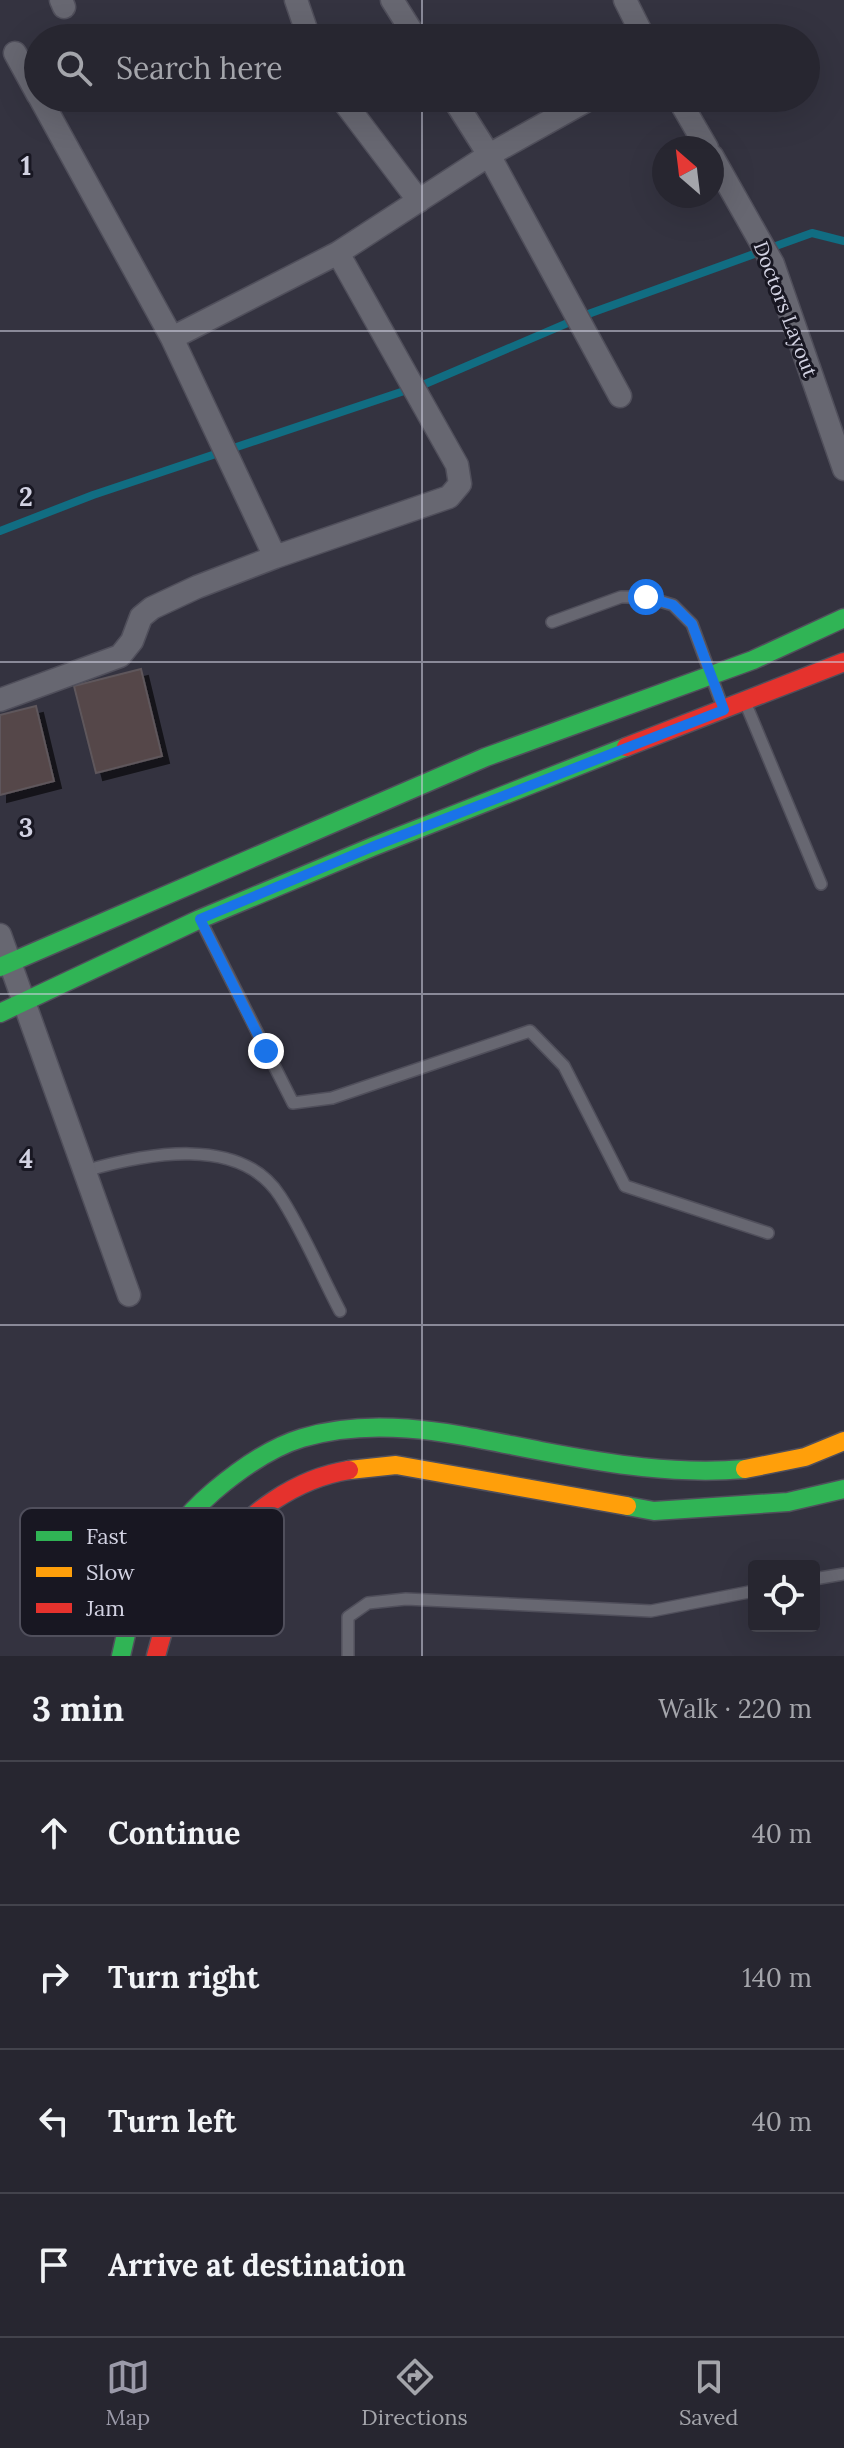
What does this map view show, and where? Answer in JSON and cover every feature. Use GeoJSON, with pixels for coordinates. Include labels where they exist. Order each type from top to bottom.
{"type":"FeatureCollection","features":[{"type":"Feature","properties":{"kind":"main road"},"geometry":{"type":"LineString","coordinates":[[4,965],[486,757],[753,660],[844,618]]}},
{"type":"Feature","properties":{"kind":"main road"},"geometry":{"type":"LineString","coordinates":[[0,1013],[200,919],[372,847],[844,662]]}},
{"type":"Feature","properties":{"kind":"main road"},"geometry":{"type":"LineString","coordinates":[[195,1508],[225,1481],[261,1457],[300,1438],[339,1430],[381,1427],[431,1429],[590,1461],[692,1470],[784,1463],[832,1448],[844,1441]]}},
{"type":"Feature","properties":{"kind":"main road"},"geometry":{"type":"LineString","coordinates":[[261,1508],[288,1490],[322,1475],[360,1466],[396,1465],[423,1469],[654,1511],[788,1502],[844,1489]]}},
{"type":"Feature","properties":{"kind":"main road"},"geometry":{"type":"LineString","coordinates":[[121,1656],[125,1636]]}},
{"type":"Feature","properties":{"kind":"main road"},"geometry":{"type":"LineString","coordinates":[[156,1656],[161,1636]]}},
{"type":"Feature","properties":{"kind":"street"},"geometry":{"type":"LineString","coordinates":[[296,0],[304,24]]}},
{"type":"Feature","properties":{"kind":"street"},"geometry":{"type":"LineString","coordinates":[[392,0],[407,24]]}},
{"type":"Feature","properties":{"kind":"street"},"geometry":{"type":"LineString","coordinates":[[625,0],[637,24]]}},
{"type":"Feature","properties":{"kind":"street"},"geometry":{"type":"LineString","coordinates":[[15,53],[24,70]]}},
{"type":"Feature","properties":{"kind":"street"},"geometry":{"type":"LineString","coordinates":[[47,112],[172,338],[275,557]]}},
{"type":"Feature","properties":{"kind":"street"},"geometry":{"type":"LineString","coordinates":[[352,112],[419,201]]}},
{"type":"Feature","properties":{"kind":"street"},"geometry":{"type":"LineString","coordinates":[[462,112],[489,155],[620,396]]}},
{"type":"Feature","properties":{"kind":"street"},"geometry":{"type":"LineString","coordinates":[[172,338],[338,253],[489,155],[566,112]]}},
{"type":"Feature","properties":{"kind":"street"},"geometry":{"type":"LineString","coordinates":[[686,112],[700,136]]}},
{"type":"Feature","properties":{"kind":"street","name":"Doctors Layout"},"geometry":{"type":"LineString","coordinates":[[724,176],[770,259],[844,469]]}},
{"type":"Feature","properties":{"kind":"street"},"geometry":{"type":"LineString","coordinates":[[0,700],[120,656],[132,641],[141,617],[152,608],[275,557],[449,497],[460,484],[457,465],[338,253]]}},
{"type":"Feature","properties":{"kind":"street"},"geometry":{"type":"LineString","coordinates":[[0,935],[4,965],[25,1000],[129,1295]]}},
{"type":"Feature","properties":{"kind":"lane"},"geometry":{"type":"LineString","coordinates":[[552,622],[621,597],[646,597],[673,605],[692,624],[724,710]]}},
{"type":"Feature","properties":{"kind":"lane"},"geometry":{"type":"LineString","coordinates":[[744,702],[821,884]]}},
{"type":"Feature","properties":{"kind":"lane"},"geometry":{"type":"LineString","coordinates":[[200,919],[293,1103],[332,1098],[530,1031],[564,1066],[625,1186],[768,1233]]}},
{"type":"Feature","properties":{"kind":"lane"},"geometry":{"type":"LineString","coordinates":[[85,1171],[118,1161],[202,1153],[229,1158],[254,1171],[278,1193],[340,1311]]}},
{"type":"Feature","properties":{"kind":"lane"},"geometry":{"type":"LineString","coordinates":[[820,1578],[844,1574]]}},
{"type":"Feature","properties":{"kind":"lane"},"geometry":{"type":"LineString","coordinates":[[348,1656],[348,1617],[368,1603],[406,1599],[651,1611],[748,1592]]}},
{"type":"Feature","properties":{"kind":"building"},"geometry":{"type":"Polygon","coordinates":[[[141,669],[162,756],[96,773],[74,686],[141,669]]]}},
{"type":"Feature","properties":{"kind":"building"},"geometry":{"type":"Polygon","coordinates":[[[36,706],[54,781],[0,795],[0,715],[36,706]]]}},
{"type":"Feature","properties":{"kind":"waterway"},"geometry":{"type":"LineString","coordinates":[[0,531],[93,495],[425,384],[591,313],[812,233],[844,241]]}},
{"type":"Feature","properties":{"kind":"traffic: fast"},"geometry":{"type":"LineString","coordinates":[[0,967],[486,757],[753,660],[844,618]]}},
{"type":"Feature","properties":{"kind":"traffic: fast"},"geometry":{"type":"LineString","coordinates":[[0,1013],[200,919],[626,747]]}},
{"type":"Feature","properties":{"kind":"traffic: fast"},"geometry":{"type":"LineString","coordinates":[[196,1508],[245,1467],[278,1447],[332,1431],[362,1428],[452,1434],[643,1467],[694,1471],[745,1469]]}},
{"type":"Feature","properties":{"kind":"traffic: fast"},"geometry":{"type":"LineString","coordinates":[[627,1506],[654,1511],[788,1502],[844,1489]]}},
{"type":"Feature","properties":{"kind":"traffic: fast"},"geometry":{"type":"LineString","coordinates":[[121,1656],[126,1636]]}},
{"type":"Feature","properties":{"kind":"traffic: slow"},"geometry":{"type":"LineString","coordinates":[[745,1469],[805,1457],[844,1441]]}},
{"type":"Feature","properties":{"kind":"traffic: slow"},"geometry":{"type":"LineString","coordinates":[[349,1470],[396,1465],[627,1506]]}},
{"type":"Feature","properties":{"kind":"traffic: jam"},"geometry":{"type":"LineString","coordinates":[[626,747],[844,662]]}},
{"type":"Feature","properties":{"kind":"traffic: jam"},"geometry":{"type":"LineString","coordinates":[[263,1508],[309,1481],[349,1470]]}},
{"type":"Feature","properties":{"kind":"traffic: jam"},"geometry":{"type":"LineString","coordinates":[[156,1656],[162,1636]]}},
{"type":"Feature","properties":{"kind":"route"},"geometry":{"type":"LineString","coordinates":[[266,1051],[200,919],[372,847],[724,710],[692,624],[673,605],[646,597]]}}]}
